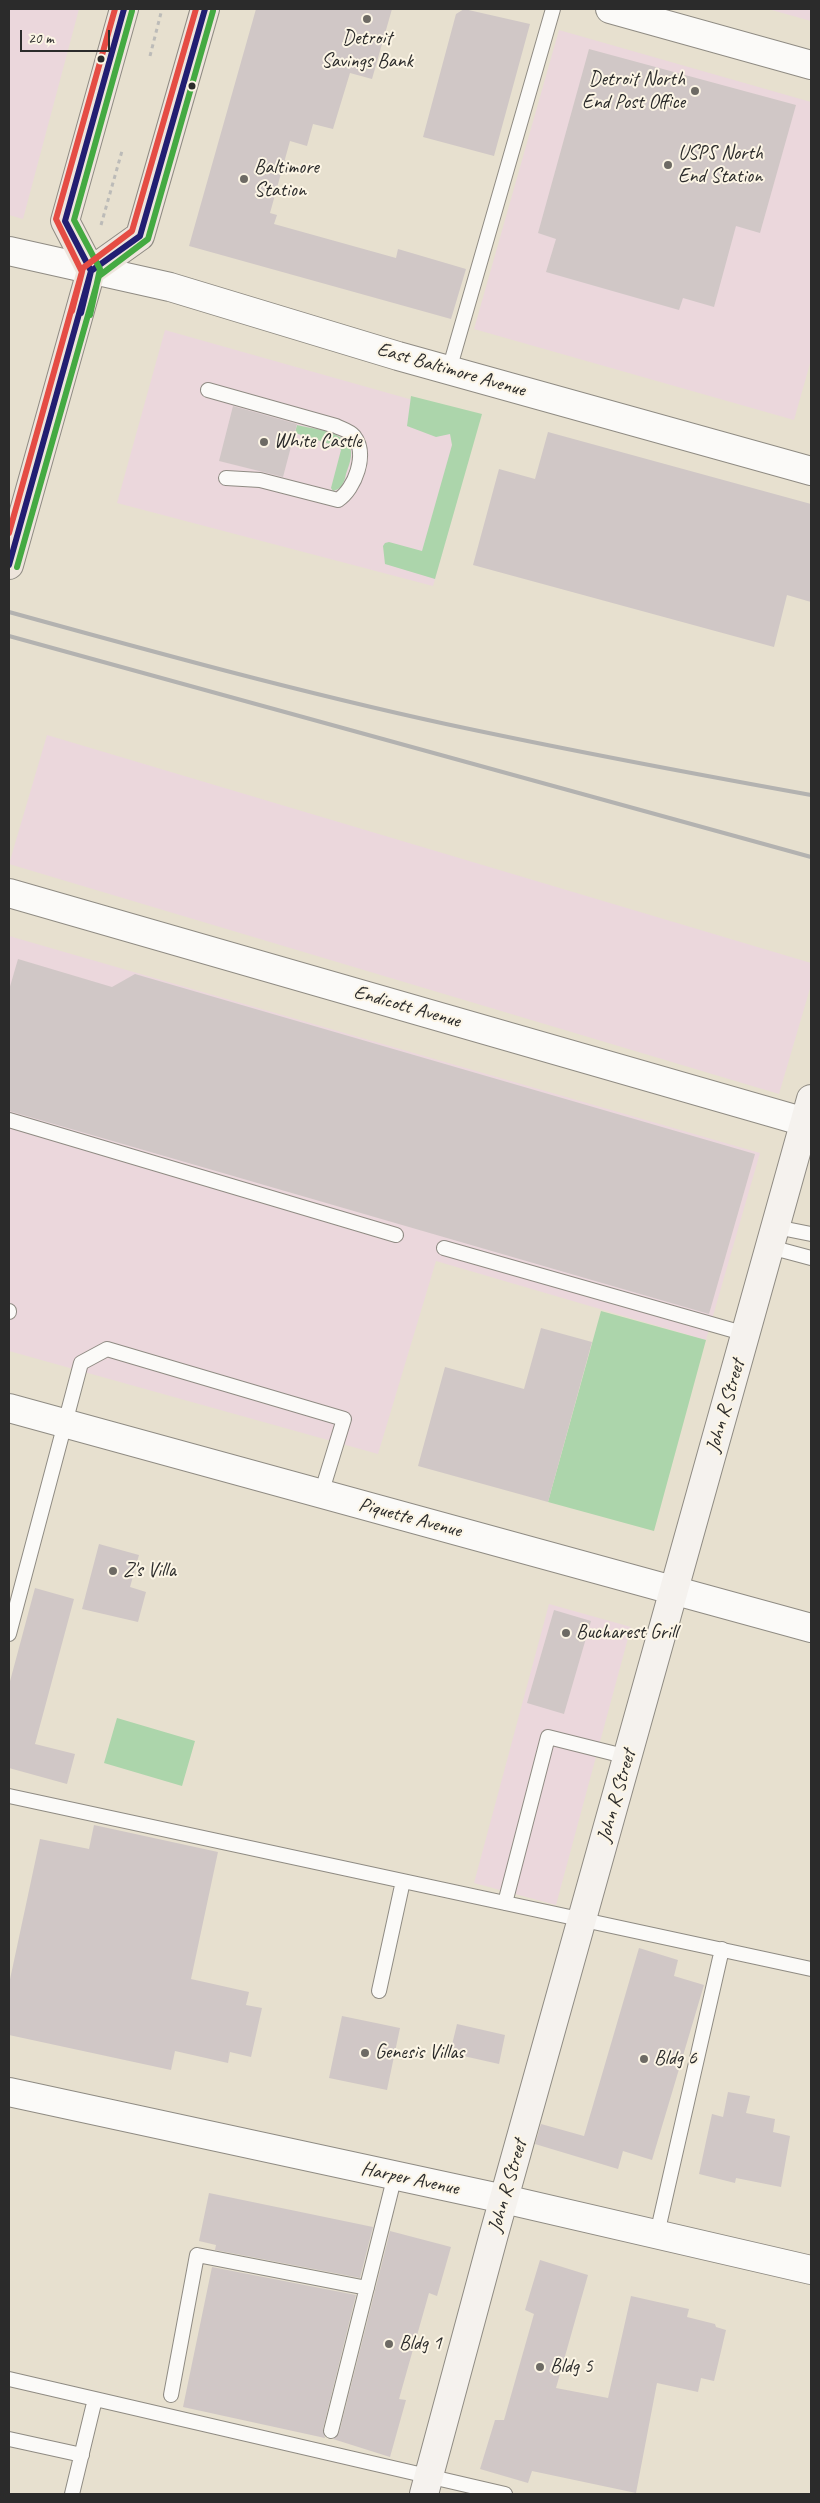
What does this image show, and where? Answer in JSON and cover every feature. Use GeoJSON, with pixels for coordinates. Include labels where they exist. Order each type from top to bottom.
{"type":"FeatureCollection","features":[{"type":"Feature","properties":{"kind":"main road"},"geometry":{"type":"LineString","coordinates":[[91,271],[65,221],[124,9]]}},
{"type":"Feature","properties":{"kind":"main road"},"geometry":{"type":"LineString","coordinates":[[9,565],[91,271],[140,236],[205,9]]}},
{"type":"Feature","properties":{"kind":"street"},"geometry":{"type":"LineString","coordinates":[[610,9],[811,65]]}},
{"type":"Feature","properties":{"kind":"street","name":"East Baltimore Avenue"},"geometry":{"type":"LineString","coordinates":[[9,250],[91,271],[170,287],[233,304],[449,370],[811,471]]}},
{"type":"Feature","properties":{"kind":"street","name":"Endicott Avenue"},"geometry":{"type":"LineString","coordinates":[[9,893],[808,1110]]}},
{"type":"Feature","properties":{"kind":"street","name":"John R Street"},"geometry":{"type":"LineString","coordinates":[[427,2485],[504,2198],[808,1110]]}},
{"type":"Feature","properties":{"kind":"street","name":"Piquette Avenue"},"geometry":{"type":"LineString","coordinates":[[9,1408],[811,1628]]}},
{"type":"Feature","properties":{"kind":"street","name":"Harper Avenue"},"geometry":{"type":"LineString","coordinates":[[9,2092],[504,2198],[811,2270]]}},
{"type":"Feature","properties":{"kind":"lane"},"geometry":{"type":"LineString","coordinates":[[449,370],[552,9]]}},
{"type":"Feature","properties":{"kind":"lane"},"geometry":{"type":"LineString","coordinates":[[208,390],[336,426],[354,436],[358,446],[358,471],[353,486],[348,494],[338,500],[260,480],[226,478]]}},
{"type":"Feature","properties":{"kind":"lane"},"geometry":{"type":"LineString","coordinates":[[9,1120],[396,1235]]}},
{"type":"Feature","properties":{"kind":"lane"},"geometry":{"type":"LineString","coordinates":[[773,1237],[811,1234]]}},
{"type":"Feature","properties":{"kind":"lane"},"geometry":{"type":"LineString","coordinates":[[773,1237],[811,1258]]}},
{"type":"Feature","properties":{"kind":"lane"},"geometry":{"type":"LineString","coordinates":[[444,1248],[746,1334]]}},
{"type":"Feature","properties":{"kind":"lane"},"geometry":{"type":"LineString","coordinates":[[9,1634],[81,1363],[107,1349],[344,1419],[321,1494]]}},
{"type":"Feature","properties":{"kind":"lane"},"geometry":{"type":"LineString","coordinates":[[505,1903],[548,1737],[628,1758]]}},
{"type":"Feature","properties":{"kind":"lane"},"geometry":{"type":"LineString","coordinates":[[9,1796],[811,1969]]}},
{"type":"Feature","properties":{"kind":"lane"},"geometry":{"type":"LineString","coordinates":[[379,1991],[403,1881]]}},
{"type":"Feature","properties":{"kind":"lane"},"geometry":{"type":"LineString","coordinates":[[657,2234],[722,1950]]}},
{"type":"Feature","properties":{"kind":"lane"},"geometry":{"type":"LineString","coordinates":[[331,2431],[395,2175]]}},
{"type":"Feature","properties":{"kind":"lane"},"geometry":{"type":"LineString","coordinates":[[171,2395],[197,2255],[367,2288]]}},
{"type":"Feature","properties":{"kind":"lane"},"geometry":{"type":"LineString","coordinates":[[9,2379],[95,2399],[427,2485],[505,2494]]}},
{"type":"Feature","properties":{"kind":"lane"},"geometry":{"type":"LineString","coordinates":[[72,2494],[95,2399]]}},
{"type":"Feature","properties":{"kind":"lane"},"geometry":{"type":"LineString","coordinates":[[9,2439],[82,2454]]}},
{"type":"Feature","properties":{"kind":"path"},"geometry":{"type":"LineString","coordinates":[[150,56],[162,9]]}},
{"type":"Feature","properties":{"kind":"path"},"geometry":{"type":"LineString","coordinates":[[100,227],[122,151]]}},
{"type":"Feature","properties":{"kind":"shaded area"},"geometry":{"type":"Polygon","coordinates":[[[9,9],[79,9],[23,219],[9,215],[9,9]]]}},
{"type":"Feature","properties":{"kind":"shaded area"},"geometry":{"type":"Polygon","coordinates":[[[768,9],[811,9],[811,21],[768,9]]]}},
{"type":"Feature","properties":{"kind":"shaded area"},"geometry":{"type":"Polygon","coordinates":[[[559,30],[811,102],[811,360],[794,420],[474,329],[559,30]]]}},
{"type":"Feature","properties":{"kind":"shaded area"},"geometry":{"type":"Polygon","coordinates":[[[165,330],[480,419],[433,586],[117,503],[165,330]]]}},
{"type":"Feature","properties":{"kind":"shaded area"},"geometry":{"type":"Polygon","coordinates":[[[47,735],[811,963],[811,985],[779,1094],[9,864],[47,735]]]}},
{"type":"Feature","properties":{"kind":"shaded area"},"geometry":{"type":"Polygon","coordinates":[[[9,936],[760,1153],[706,1340],[436,1261],[378,1454],[9,1351],[9,936]]]}},
{"type":"Feature","properties":{"kind":"shaded area"},"geometry":{"type":"Polygon","coordinates":[[[549,1604],[631,1627],[556,1905],[474,1883],[549,1604]]]}},
{"type":"Feature","properties":{"kind":"green space"},"geometry":{"type":"Polygon","coordinates":[[[411,396],[482,414],[435,579],[385,564],[383,546],[385,543],[389,542],[422,551],[452,445],[450,434],[436,437],[407,426],[411,396]]]}},
{"type":"Feature","properties":{"kind":"green space"},"geometry":{"type":"Polygon","coordinates":[[[297,425],[328,432],[343,439],[348,444],[351,451],[350,460],[343,483],[339,489],[333,491],[331,488],[341,450],[339,447],[295,433],[297,425]]]}},
{"type":"Feature","properties":{"kind":"green space"},"geometry":{"type":"Polygon","coordinates":[[[601,1311],[706,1340],[654,1531],[548,1502],[601,1311]]]}},
{"type":"Feature","properties":{"kind":"green space"},"geometry":{"type":"Polygon","coordinates":[[[117,1718],[195,1741],[182,1786],[104,1763],[117,1718]]]}},
{"type":"Feature","properties":{"kind":"building"},"geometry":{"type":"Polygon","coordinates":[[[256,9],[392,9],[372,79],[350,73],[333,129],[313,124],[307,146],[290,141],[270,213],[277,215],[274,224],[396,258],[398,249],[466,269],[451,319],[189,246],[256,9]]]}},
{"type":"Feature","properties":{"kind":"building"},"geometry":{"type":"Polygon","coordinates":[[[464,9],[530,24],[494,156],[423,137],[456,14],[464,9]]]}},
{"type":"Feature","properties":{"kind":"building","name":"USPS North End Station"},"geometry":{"type":"Polygon","coordinates":[[[589,49],[796,105],[760,233],[736,226],[714,307],[683,298],[679,310],[546,272],[556,239],[538,233],[589,49]]]}},
{"type":"Feature","properties":{"kind":"building","name":"White Castle"},"geometry":{"type":"Polygon","coordinates":[[[233,406],[297,424],[283,477],[219,461],[233,406]]]}},
{"type":"Feature","properties":{"kind":"building"},"geometry":{"type":"Polygon","coordinates":[[[548,432],[811,504],[811,602],[787,595],[774,647],[473,565],[499,469],[535,479],[548,432]]]}},
{"type":"Feature","properties":{"kind":"building"},"geometry":{"type":"Polygon","coordinates":[[[18,959],[112,987],[135,974],[755,1154],[709,1314],[9,1111],[9,990],[18,959]]]}},
{"type":"Feature","properties":{"kind":"building"},"geometry":{"type":"Polygon","coordinates":[[[541,1328],[592,1342],[548,1502],[418,1466],[445,1367],[524,1389],[541,1328]]]}},
{"type":"Feature","properties":{"kind":"building","name":"Z's Villa"},"geometry":{"type":"Polygon","coordinates":[[[99,1544],[139,1555],[130,1587],[146,1592],[138,1622],[82,1609],[99,1544]]]}},
{"type":"Feature","properties":{"kind":"building"},"geometry":{"type":"Polygon","coordinates":[[[35,1588],[74,1599],[35,1744],[75,1754],[67,1784],[9,1768],[9,1685],[35,1588]]]}},
{"type":"Feature","properties":{"kind":"building"},"geometry":{"type":"Polygon","coordinates":[[[554,1610],[591,1621],[564,1714],[527,1703],[554,1610]]]}},
{"type":"Feature","properties":{"kind":"building"},"geometry":{"type":"Polygon","coordinates":[[[94,1825],[218,1852],[191,1979],[249,1992],[246,2005],[262,2008],[251,2057],[230,2052],[228,2063],[175,2051],[171,2070],[9,2035],[9,1984],[40,1839],[89,1849],[94,1825]]]}},
{"type":"Feature","properties":{"kind":"building","name":"Bldg 6"},"geometry":{"type":"Polygon","coordinates":[[[639,1948],[678,1960],[674,1976],[704,1985],[652,2160],[623,2151],[618,2169],[535,2144],[541,2124],[584,2136],[639,1948]]]}},
{"type":"Feature","properties":{"kind":"building","name":"Genesis Villas"},"geometry":{"type":"Polygon","coordinates":[[[342,2016],[400,2028],[387,2090],[329,2078],[342,2016]]]}},
{"type":"Feature","properties":{"kind":"building"},"geometry":{"type":"Polygon","coordinates":[[[457,2024],[505,2035],[499,2064],[450,2053],[457,2024]]]}},
{"type":"Feature","properties":{"kind":"building"},"geometry":{"type":"Polygon","coordinates":[[[728,2092],[750,2096],[746,2113],[775,2119],[773,2132],[790,2136],[781,2187],[736,2178],[735,2183],[699,2174],[712,2114],[723,2117],[728,2092]]]}},
{"type":"Feature","properties":{"kind":"building"},"geometry":{"type":"Polygon","coordinates":[[[209,2193],[373,2227],[360,2278],[215,2250],[216,2245],[199,2241],[209,2193]]]}},
{"type":"Feature","properties":{"kind":"building","name":"Bldg 1"},"geometry":{"type":"Polygon","coordinates":[[[390,2231],[451,2247],[437,2296],[429,2293],[399,2399],[406,2400],[390,2457],[333,2439],[339,2433],[390,2231]]]}},
{"type":"Feature","properties":{"kind":"building"},"geometry":{"type":"Polygon","coordinates":[[[540,2260],[588,2275],[556,2388],[608,2398],[631,2296],[689,2309],[687,2317],[715,2324],[716,2327],[726,2330],[714,2381],[701,2378],[698,2392],[657,2383],[636,2493],[532,2471],[528,2483],[480,2469],[495,2420],[504,2420],[534,2314],[525,2310],[540,2260]]]}},
{"type":"Feature","properties":{"kind":"building"},"geometry":{"type":"Polygon","coordinates":[[[212,2267],[356,2295],[323,2429],[325,2438],[183,2407],[212,2267]]]}},
{"type":"Feature","properties":{"kind":"railway"},"geometry":{"type":"LineString","coordinates":[[9,612],[227,671],[391,712],[582,752],[811,795]]}},
{"type":"Feature","properties":{"kind":"railway"},"geometry":{"type":"LineString","coordinates":[[9,636],[811,857]]}},
{"type":"Feature","properties":{"kind":"transit line"},"geometry":{"type":"LineString","coordinates":[[72,311],[82,272],[56,219],[115,9]]}},
{"type":"Feature","properties":{"kind":"transit line"},"geometry":{"type":"LineString","coordinates":[[81,313],[91,271],[65,221],[124,9]]}},
{"type":"Feature","properties":{"kind":"transit line"},"geometry":{"type":"LineString","coordinates":[[9,533],[83,268],[132,231],[196,9]]}},
{"type":"Feature","properties":{"kind":"transit line"},"geometry":{"type":"LineString","coordinates":[[9,565],[91,271],[140,236],[205,9]]}},
{"type":"Feature","properties":{"kind":"transit line"},"geometry":{"type":"LineString","coordinates":[[90,315],[100,269],[74,220],[132,11]]}},
{"type":"Feature","properties":{"kind":"transit line"},"geometry":{"type":"LineString","coordinates":[[17,567],[99,276],[148,239],[213,11]]}},
{"type":"Feature","properties":{"kind":"place","name":"Detroit Savings Bank"},"geometry":{"type":"Point","coordinates":[367,19]}},
{"type":"Feature","properties":{"kind":"place","name":"Detroit North End Post Office"},"geometry":{"type":"Point","coordinates":[695,91]}},
{"type":"Feature","properties":{"kind":"place","name":"USPS North End Station"},"geometry":{"type":"Point","coordinates":[668,165]}},
{"type":"Feature","properties":{"kind":"place","name":"Baltimore Station"},"geometry":{"type":"Point","coordinates":[244,179]}},
{"type":"Feature","properties":{"kind":"place","name":"White Castle"},"geometry":{"type":"Point","coordinates":[264,442]}},
{"type":"Feature","properties":{"kind":"place","name":"Z's Villa"},"geometry":{"type":"Point","coordinates":[113,1571]}},
{"type":"Feature","properties":{"kind":"place","name":"Bucharest Grill"},"geometry":{"type":"Point","coordinates":[566,1633]}},
{"type":"Feature","properties":{"kind":"place","name":"Genesis Villas"},"geometry":{"type":"Point","coordinates":[365,2053]}},
{"type":"Feature","properties":{"kind":"place","name":"Bldg 6"},"geometry":{"type":"Point","coordinates":[644,2059]}},
{"type":"Feature","properties":{"kind":"place","name":"Bldg 1"},"geometry":{"type":"Point","coordinates":[389,2344]}},
{"type":"Feature","properties":{"kind":"place","name":"Bldg 5"},"geometry":{"type":"Point","coordinates":[540,2367]}}]}
